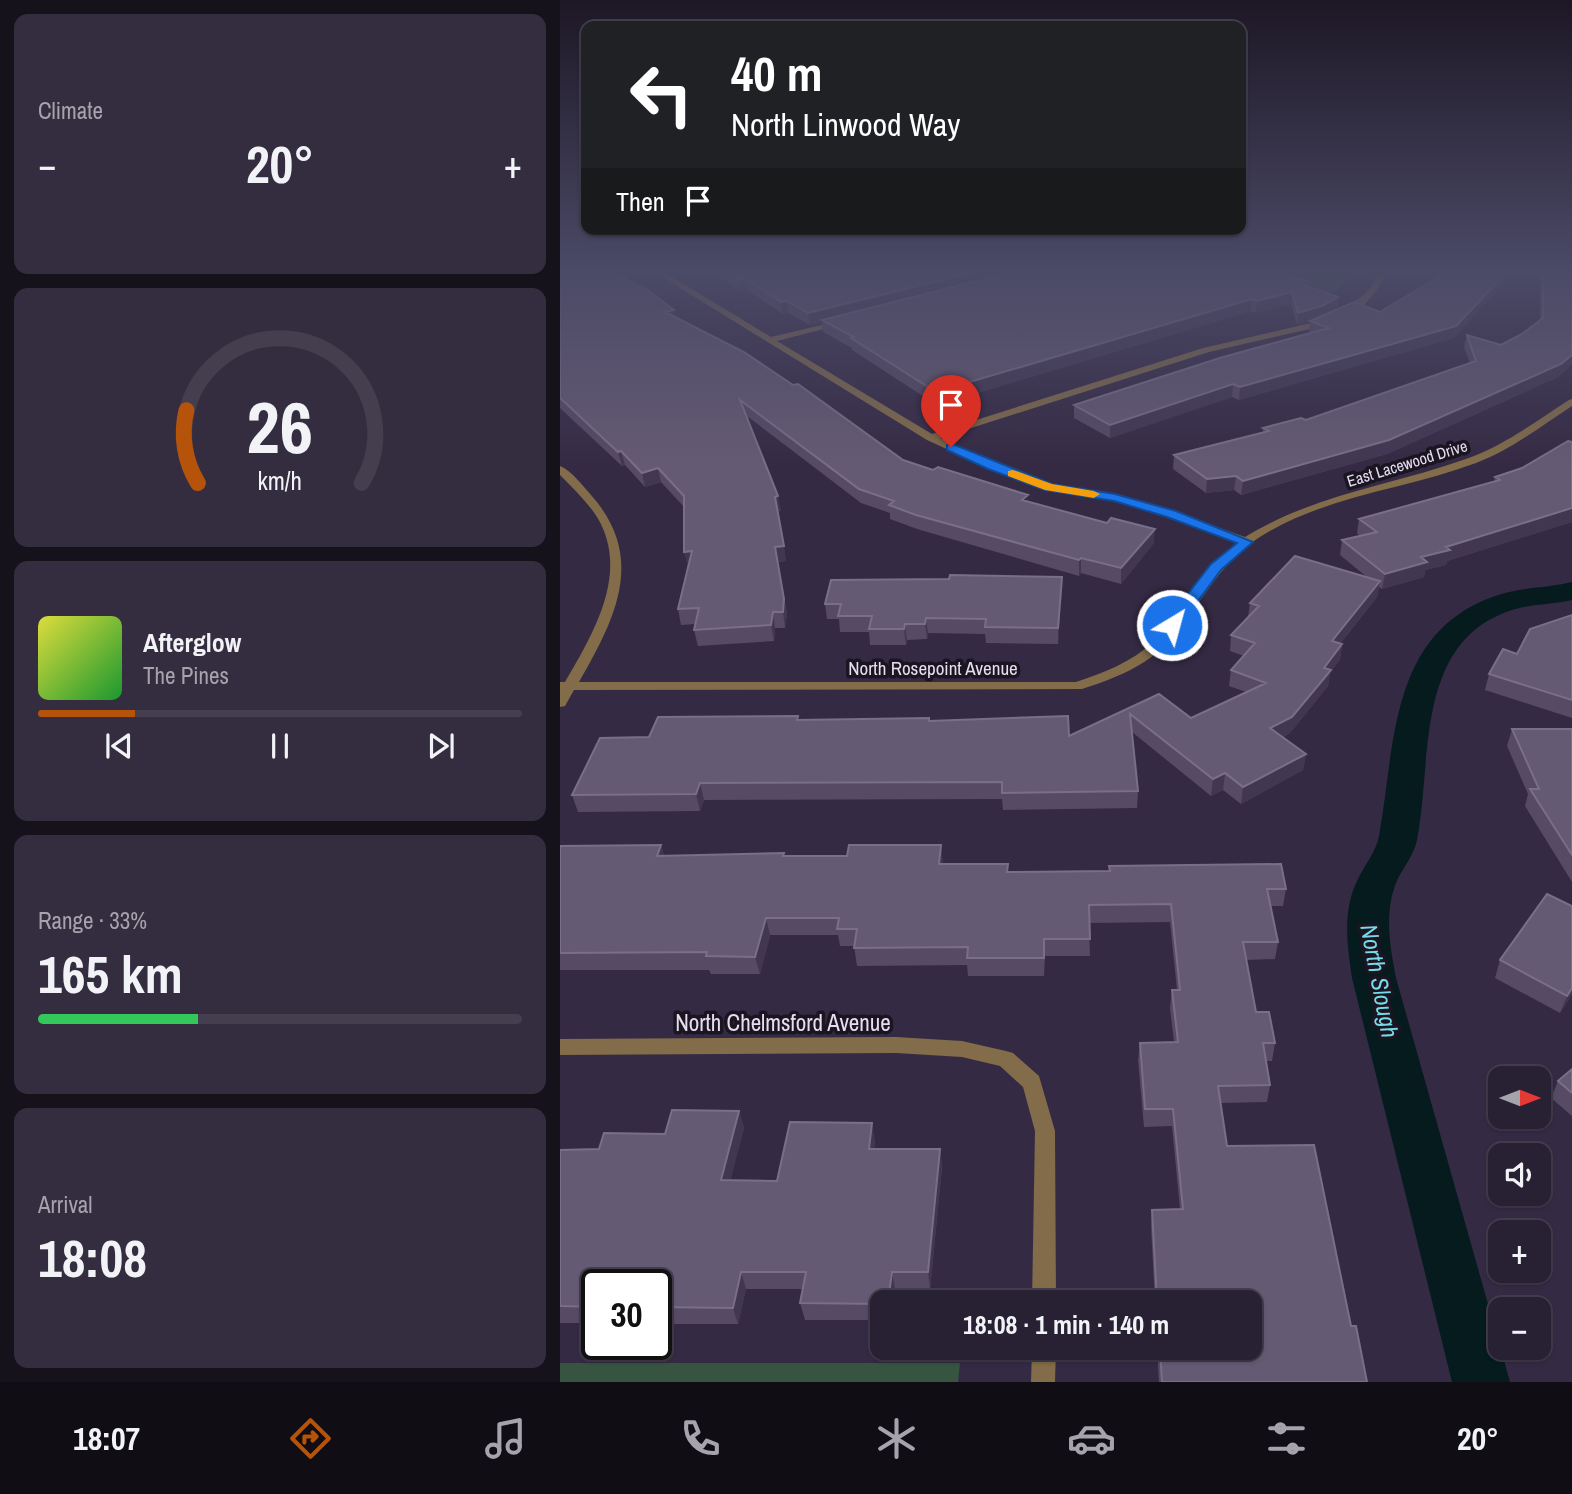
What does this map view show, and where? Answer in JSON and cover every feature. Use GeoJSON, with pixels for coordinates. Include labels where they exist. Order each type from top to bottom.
{"type":"FeatureCollection","features":[{"type":"Feature","properties":{"kind":"street"},"geometry":{"type":"LineString","coordinates":[[764,336],[931,438],[992,466],[1049,487],[1115,498],[1171,514],[1246,542]]}},
{"type":"Feature","properties":{"kind":"street"},"geometry":{"type":"LineString","coordinates":[[770,340],[784,336]]}},
{"type":"Feature","properties":{"kind":"street"},"geometry":{"type":"LineString","coordinates":[[931,438],[1227,344],[1270,336]]}},
{"type":"Feature","properties":{"kind":"street","name":"East Lacewood Drive"},"geometry":{"type":"LineString","coordinates":[[1246,542],[1276,523],[1323,503],[1474,461],[1572,402]]}},
{"type":"Feature","properties":{"kind":"street"},"geometry":{"type":"LineString","coordinates":[[560,469],[601,514],[616,547],[618,583],[607,620],[565,686],[560,703]]}},
{"type":"Feature","properties":{"kind":"street","name":"North Rosepoint Avenue"},"geometry":{"type":"LineString","coordinates":[[565,686],[1077,686],[1108,676],[1138,661],[1158,644],[1216,567],[1246,542]]}},
{"type":"Feature","properties":{"kind":"street","name":"North Chelmsford Avenue"},"geometry":{"type":"LineString","coordinates":[[560,1048],[896,1045],[962,1049],[1006,1059],[1032,1082],[1045,1131],[1044,1290]]}},
{"type":"Feature","properties":{"kind":"street"},"geometry":{"type":"LineString","coordinates":[[1043,1382],[1044,1360]]}},
{"type":"Feature","properties":{"kind":"green space"},"geometry":{"type":"Polygon","coordinates":[[[560,1363],[960,1363],[958,1382],[560,1382],[560,1363]]]}},
{"type":"Feature","properties":{"kind":"building"},"geometry":{"type":"Polygon","coordinates":[[[560,336],[713,336],[744,352],[793,385],[798,384],[903,460],[933,470],[938,467],[1028,495],[1022,500],[1107,523],[1111,518],[1155,529],[1121,568],[1081,558],[1079,560],[916,515],[889,505],[894,501],[859,489],[740,400],[778,496],[775,497],[784,546],[775,547],[784,599],[783,612],[773,612],[771,625],[694,630],[699,608],[678,609],[692,551],[684,552],[684,496],[658,468],[642,473],[560,398],[560,336]]]}},
{"type":"Feature","properties":{"kind":"building"},"geometry":{"type":"Polygon","coordinates":[[[1125,336],[963,384],[956,379],[928,387],[851,338],[1125,336]]]}},
{"type":"Feature","properties":{"kind":"building"},"geometry":{"type":"Polygon","coordinates":[[[1298,336],[1419,336],[1240,387],[1233,384],[1110,425],[1074,405],[1223,357],[1298,336]]]}},
{"type":"Feature","properties":{"kind":"building"},"geometry":{"type":"Polygon","coordinates":[[[1468,336],[1501,345],[1517,336],[1572,336],[1572,355],[1561,364],[1389,440],[1243,481],[1236,476],[1207,479],[1174,455],[1269,431],[1263,428],[1301,418],[1306,420],[1476,361],[1468,336]]]}},
{"type":"Feature","properties":{"kind":"building"},"geometry":{"type":"Polygon","coordinates":[[[1568,441],[1572,442],[1572,508],[1446,547],[1450,550],[1421,557],[1427,562],[1385,574],[1342,540],[1377,532],[1359,519],[1500,480],[1495,477],[1522,468],[1568,441]]]}},
{"type":"Feature","properties":{"kind":"building"},"geometry":{"type":"Polygon","coordinates":[[[1295,556],[1380,581],[1332,641],[1342,644],[1324,668],[1331,670],[1292,717],[1270,728],[1306,754],[1243,787],[1225,773],[1213,779],[1130,714],[1138,791],[1002,793],[1002,782],[700,783],[696,794],[572,795],[600,738],[649,737],[658,717],[798,716],[797,720],[929,718],[929,721],[1068,716],[1069,736],[1159,694],[1191,718],[1266,683],[1231,670],[1255,643],[1231,635],[1259,606],[1250,603],[1295,556]]]}},
{"type":"Feature","properties":{"kind":"building"},"geometry":{"type":"Polygon","coordinates":[[[950,575],[1062,577],[1058,628],[985,627],[986,619],[926,618],[925,624],[905,624],[904,629],[869,629],[872,616],[838,616],[841,604],[825,604],[831,580],[949,579],[950,575]]]}},
{"type":"Feature","properties":{"kind":"building"},"geometry":{"type":"Polygon","coordinates":[[[1572,615],[1572,700],[1489,674],[1503,649],[1517,654],[1530,629],[1572,615]]]}},
{"type":"Feature","properties":{"kind":"building"},"geometry":{"type":"Polygon","coordinates":[[[1512,729],[1572,729],[1572,855],[1530,789],[1539,789],[1512,729]]]}},
{"type":"Feature","properties":{"kind":"building"},"geometry":{"type":"Polygon","coordinates":[[[661,845],[657,856],[784,853],[783,856],[847,856],[849,845],[941,845],[939,864],[1008,864],[1007,872],[1110,871],[1109,866],[1281,864],[1286,889],[1267,889],[1278,942],[1243,942],[1256,1012],[1269,1012],[1275,1043],[1263,1043],[1270,1085],[1218,1086],[1227,1146],[1314,1145],[1351,1326],[1356,1326],[1367,1382],[1162,1382],[1161,1360],[1262,1360],[1262,1290],[1156,1290],[1152,1210],[1183,1209],[1173,1109],[1145,1109],[1140,1043],[1178,1042],[1172,990],[1180,990],[1171,904],[1089,905],[1090,939],[1044,939],[1044,958],[967,958],[968,947],[854,948],[857,929],[837,929],[839,918],[766,918],[755,957],[706,956],[707,952],[560,953],[560,846],[661,845]]]}},
{"type":"Feature","properties":{"kind":"building"},"geometry":{"type":"Polygon","coordinates":[[[1547,894],[1572,906],[1572,988],[1567,996],[1500,960],[1547,894]]]}},
{"type":"Feature","properties":{"kind":"building"},"geometry":{"type":"Polygon","coordinates":[[[1572,1069],[1572,1093],[1558,1081],[1572,1069]]]}},
{"type":"Feature","properties":{"kind":"building"},"geometry":{"type":"Polygon","coordinates":[[[672,1110],[739,1111],[721,1180],[777,1181],[790,1122],[872,1123],[869,1149],[940,1149],[928,1272],[892,1272],[890,1290],[870,1290],[870,1304],[800,1303],[806,1272],[741,1272],[733,1308],[672,1307],[672,1269],[581,1269],[581,1307],[560,1306],[560,1150],[599,1149],[604,1133],[665,1134],[672,1110]]]}},
{"type":"Feature","properties":{"kind":"waterway","name":"North Slough"},"geometry":{"type":"LineString","coordinates":[[1481,1382],[1374,978],[1368,931],[1369,908],[1375,885],[1397,843],[1411,731],[1418,697],[1430,666],[1448,638],[1474,616],[1509,601],[1572,591]]}},
{"type":"Feature","properties":{"kind":"slow traffic"},"geometry":{"type":"LineString","coordinates":[[1013,474],[1049,487],[1094,494]]}},
{"type":"Feature","properties":{"kind":"route"},"geometry":{"type":"LineString","coordinates":[[951,447],[1049,487],[1115,498],[1171,514],[1246,542],[1216,567],[1172,625]]}}]}
